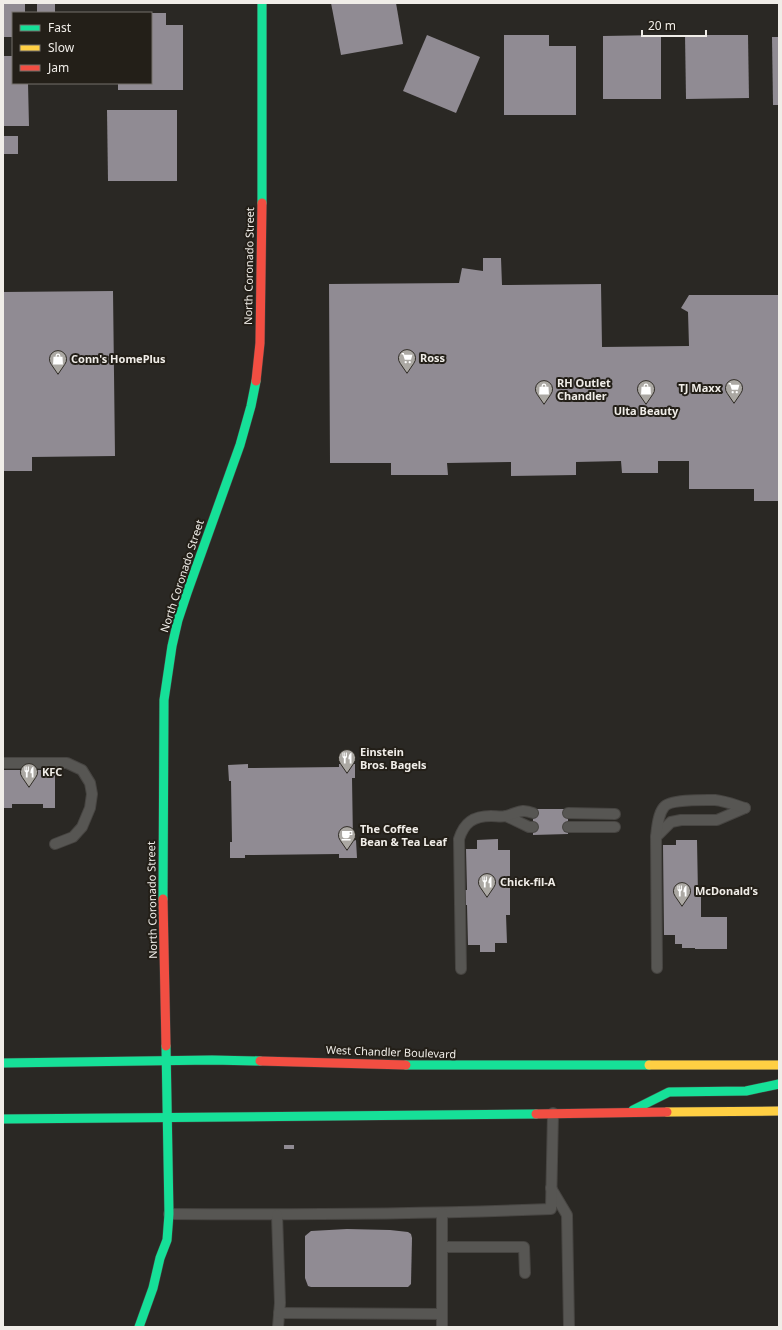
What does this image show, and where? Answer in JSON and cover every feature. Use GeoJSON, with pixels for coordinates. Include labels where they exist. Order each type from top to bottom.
{"type":"FeatureCollection","features":[{"type":"Feature","properties":{"kind":"main road","name":"North Coronado Street"},"geometry":{"type":"LineString","coordinates":[[139,1327],[153,1288],[160,1258],[167,1240],[169,1214],[163,897],[164,700],[172,646],[178,620],[240,445],[251,406],[257,375],[260,343],[262,240],[262,3]]}},
{"type":"Feature","properties":{"kind":"main road","name":"West Chandler Boulevard"},"geometry":{"type":"LineString","coordinates":[[3,1063],[167,1060],[326,1062],[414,1065],[779,1065]]}},
{"type":"Feature","properties":{"kind":"main road"},"geometry":{"type":"LineString","coordinates":[[628,1112],[669,1092],[746,1091],[779,1084]]}},
{"type":"Feature","properties":{"kind":"main road"},"geometry":{"type":"LineString","coordinates":[[3,1118],[779,1111]]}},
{"type":"Feature","properties":{"kind":"lane"},"geometry":{"type":"LineString","coordinates":[[3,763],[67,763],[82,770],[90,783],[92,794],[90,808],[82,827],[74,837],[55,844]]}},
{"type":"Feature","properties":{"kind":"lane"},"geometry":{"type":"LineString","coordinates":[[656,837],[671,822],[681,820],[717,820],[745,808],[716,800],[679,801],[669,803],[664,807],[661,813],[656,837],[657,968]]}},
{"type":"Feature","properties":{"kind":"lane"},"geometry":{"type":"LineString","coordinates":[[461,968],[460,839],[463,828],[472,820],[482,816],[506,816],[520,810],[527,810],[533,813]]}},
{"type":"Feature","properties":{"kind":"lane"},"geometry":{"type":"LineString","coordinates":[[568,813],[615,814]]}},
{"type":"Feature","properties":{"kind":"lane"},"geometry":{"type":"LineString","coordinates":[[506,816],[529,827],[533,827]]}},
{"type":"Feature","properties":{"kind":"lane"},"geometry":{"type":"LineString","coordinates":[[568,827],[615,827]]}},
{"type":"Feature","properties":{"kind":"lane"},"geometry":{"type":"LineString","coordinates":[[169,1214],[277,1215],[442,1213],[551,1209],[553,1113]]}},
{"type":"Feature","properties":{"kind":"lane"},"geometry":{"type":"LineString","coordinates":[[551,1188],[567,1215],[569,1327]]}},
{"type":"Feature","properties":{"kind":"lane"},"geometry":{"type":"LineString","coordinates":[[442,1213],[442,1327]]}},
{"type":"Feature","properties":{"kind":"lane"},"geometry":{"type":"LineString","coordinates":[[277,1215],[278,1327]]}},
{"type":"Feature","properties":{"kind":"lane"},"geometry":{"type":"LineString","coordinates":[[442,1246],[524,1247],[525,1273]]}},
{"type":"Feature","properties":{"kind":"lane"},"geometry":{"type":"LineString","coordinates":[[279,1313],[442,1314]]}},
{"type":"Feature","properties":{"kind":"building"},"geometry":{"type":"Polygon","coordinates":[[[3,3],[25,3],[25,12],[12,12],[12,37],[3,37],[3,3]]]}},
{"type":"Feature","properties":{"kind":"building"},"geometry":{"type":"Polygon","coordinates":[[[37,3],[55,3],[55,12],[37,12],[37,3]]]}},
{"type":"Feature","properties":{"kind":"building"},"geometry":{"type":"Polygon","coordinates":[[[331,3],[396,3],[403,44],[341,55],[331,3]]]}},
{"type":"Feature","properties":{"kind":"building"},"geometry":{"type":"Polygon","coordinates":[[[152,13],[166,13],[166,25],[183,25],[183,90],[118,90],[118,84],[152,84],[152,13]]]}},
{"type":"Feature","properties":{"kind":"building"},"geometry":{"type":"Polygon","coordinates":[[[427,35],[480,57],[456,113],[403,91],[427,35]]]}},
{"type":"Feature","properties":{"kind":"building"},"geometry":{"type":"Polygon","coordinates":[[[504,35],[549,35],[549,46],[576,46],[576,115],[504,115],[504,35]]]}},
{"type":"Feature","properties":{"kind":"building"},"geometry":{"type":"Polygon","coordinates":[[[661,35],[661,99],[603,99],[603,36],[661,35]]]}},
{"type":"Feature","properties":{"kind":"building"},"geometry":{"type":"Polygon","coordinates":[[[685,35],[748,35],[749,98],[686,99],[685,35]]]}},
{"type":"Feature","properties":{"kind":"building"},"geometry":{"type":"Polygon","coordinates":[[[772,37],[779,37],[779,105],[773,105],[772,37]]]}},
{"type":"Feature","properties":{"kind":"building"},"geometry":{"type":"Polygon","coordinates":[[[3,56],[12,56],[12,84],[28,84],[29,126],[3,126],[3,56]]]}},
{"type":"Feature","properties":{"kind":"building"},"geometry":{"type":"Polygon","coordinates":[[[107,110],[177,110],[177,181],[108,181],[107,110]]]}},
{"type":"Feature","properties":{"kind":"building"},"geometry":{"type":"Polygon","coordinates":[[[3,136],[18,136],[18,154],[3,154],[3,136]]]}},
{"type":"Feature","properties":{"kind":"building"},"geometry":{"type":"Polygon","coordinates":[[[483,258],[501,258],[502,285],[601,284],[602,347],[689,346],[688,312],[681,308],[689,295],[779,295],[779,501],[754,501],[754,489],[689,489],[689,461],[658,461],[658,473],[622,473],[621,461],[576,462],[576,475],[511,476],[511,462],[447,463],[448,475],[391,475],[391,463],[330,463],[329,284],[459,283],[462,268],[483,271],[483,258]]]}},
{"type":"Feature","properties":{"kind":"building","name":"Conn's HomePlus"},"geometry":{"type":"Polygon","coordinates":[[[113,291],[115,456],[32,457],[32,471],[3,471],[3,292],[113,291]]]}},
{"type":"Feature","properties":{"kind":"building"},"geometry":{"type":"Polygon","coordinates":[[[248,764],[248,768],[339,767],[339,764],[355,764],[355,778],[352,778],[353,841],[356,840],[357,858],[339,858],[339,854],[245,855],[245,858],[230,858],[230,842],[232,842],[231,781],[229,781],[228,765],[248,764]]]}},
{"type":"Feature","properties":{"kind":"building","name":"KFC"},"geometry":{"type":"Polygon","coordinates":[[[3,770],[55,770],[55,808],[43,808],[43,804],[12,804],[12,808],[3,808],[3,770]]]}},
{"type":"Feature","properties":{"kind":"building"},"geometry":{"type":"Polygon","coordinates":[[[533,809],[568,809],[568,834],[533,835],[533,809]]]}},
{"type":"Feature","properties":{"kind":"building","name":"Chick-fil-A"},"geometry":{"type":"Polygon","coordinates":[[[498,839],[498,850],[510,850],[510,915],[506,915],[507,943],[495,943],[495,952],[480,952],[480,945],[468,945],[467,905],[465,905],[464,890],[467,890],[466,849],[477,849],[477,840],[498,839]]]}},
{"type":"Feature","properties":{"kind":"building","name":"McDonald's"},"geometry":{"type":"Polygon","coordinates":[[[676,840],[697,840],[698,894],[701,894],[701,917],[727,917],[727,949],[682,948],[682,944],[675,944],[675,935],[664,935],[663,845],[676,845],[676,840]]]}},
{"type":"Feature","properties":{"kind":"building"},"geometry":{"type":"Polygon","coordinates":[[[284,1145],[294,1145],[294,1149],[284,1149],[284,1145]]]}},
{"type":"Feature","properties":{"kind":"building"},"geometry":{"type":"Polygon","coordinates":[[[347,1229],[390,1230],[408,1232],[411,1234],[411,1284],[408,1287],[308,1286],[305,1278],[305,1236],[311,1231],[347,1229]]]}},
{"type":"Feature","properties":{"kind":"traffic: fast"},"geometry":{"type":"LineString","coordinates":[[262,3],[262,203]]}},
{"type":"Feature","properties":{"kind":"traffic: fast"},"geometry":{"type":"LineString","coordinates":[[163,899],[164,700],[172,646],[178,620],[187,593],[240,445],[251,406],[256,381]]}},
{"type":"Feature","properties":{"kind":"traffic: fast"},"geometry":{"type":"LineString","coordinates":[[139,1327],[153,1288],[160,1258],[167,1240],[169,1214],[166,1046]]}},
{"type":"Feature","properties":{"kind":"traffic: fast"},"geometry":{"type":"LineString","coordinates":[[3,1063],[212,1060],[260,1061]]}},
{"type":"Feature","properties":{"kind":"traffic: fast"},"geometry":{"type":"LineString","coordinates":[[406,1065],[649,1065]]}},
{"type":"Feature","properties":{"kind":"traffic: fast"},"geometry":{"type":"LineString","coordinates":[[633,1110],[669,1092],[746,1091],[779,1084]]}},
{"type":"Feature","properties":{"kind":"traffic: fast"},"geometry":{"type":"LineString","coordinates":[[3,1119],[536,1114]]}},
{"type":"Feature","properties":{"kind":"traffic: slow"},"geometry":{"type":"LineString","coordinates":[[649,1065],[779,1065]]}},
{"type":"Feature","properties":{"kind":"traffic: slow"},"geometry":{"type":"LineString","coordinates":[[667,1112],[779,1111]]}},
{"type":"Feature","properties":{"kind":"traffic: jam"},"geometry":{"type":"LineString","coordinates":[[256,381],[260,343],[262,203]]}},
{"type":"Feature","properties":{"kind":"traffic: jam"},"geometry":{"type":"LineString","coordinates":[[163,899],[166,1046]]}},
{"type":"Feature","properties":{"kind":"traffic: jam"},"geometry":{"type":"LineString","coordinates":[[260,1061],[406,1065]]}},
{"type":"Feature","properties":{"kind":"traffic: jam"},"geometry":{"type":"LineString","coordinates":[[536,1114],[667,1112]]}},
{"type":"Feature","properties":{"kind":"place","name":"Ross"},"geometry":{"type":"Point","coordinates":[407,373]}},
{"type":"Feature","properties":{"kind":"place","name":"Conn's HomePlus"},"geometry":{"type":"Point","coordinates":[58,374]}},
{"type":"Feature","properties":{"kind":"place","name":"TJ Maxx"},"geometry":{"type":"Point","coordinates":[734,403]}},
{"type":"Feature","properties":{"kind":"place","name":"RH Outlet Chandler"},"geometry":{"type":"Point","coordinates":[544,404]}},
{"type":"Feature","properties":{"kind":"place","name":"Ulta Beauty"},"geometry":{"type":"Point","coordinates":[646,404]}},
{"type":"Feature","properties":{"kind":"place","name":"Einstein Bros. Bagels"},"geometry":{"type":"Point","coordinates":[347,773]}},
{"type":"Feature","properties":{"kind":"place","name":"KFC"},"geometry":{"type":"Point","coordinates":[29,787]}},
{"type":"Feature","properties":{"kind":"place","name":"The Coffee Bean & Tea Leaf"},"geometry":{"type":"Point","coordinates":[347,850]}},
{"type":"Feature","properties":{"kind":"place","name":"Chick-fil-A"},"geometry":{"type":"Point","coordinates":[487,897]}},
{"type":"Feature","properties":{"kind":"place","name":"McDonald's"},"geometry":{"type":"Point","coordinates":[682,906]}}]}
